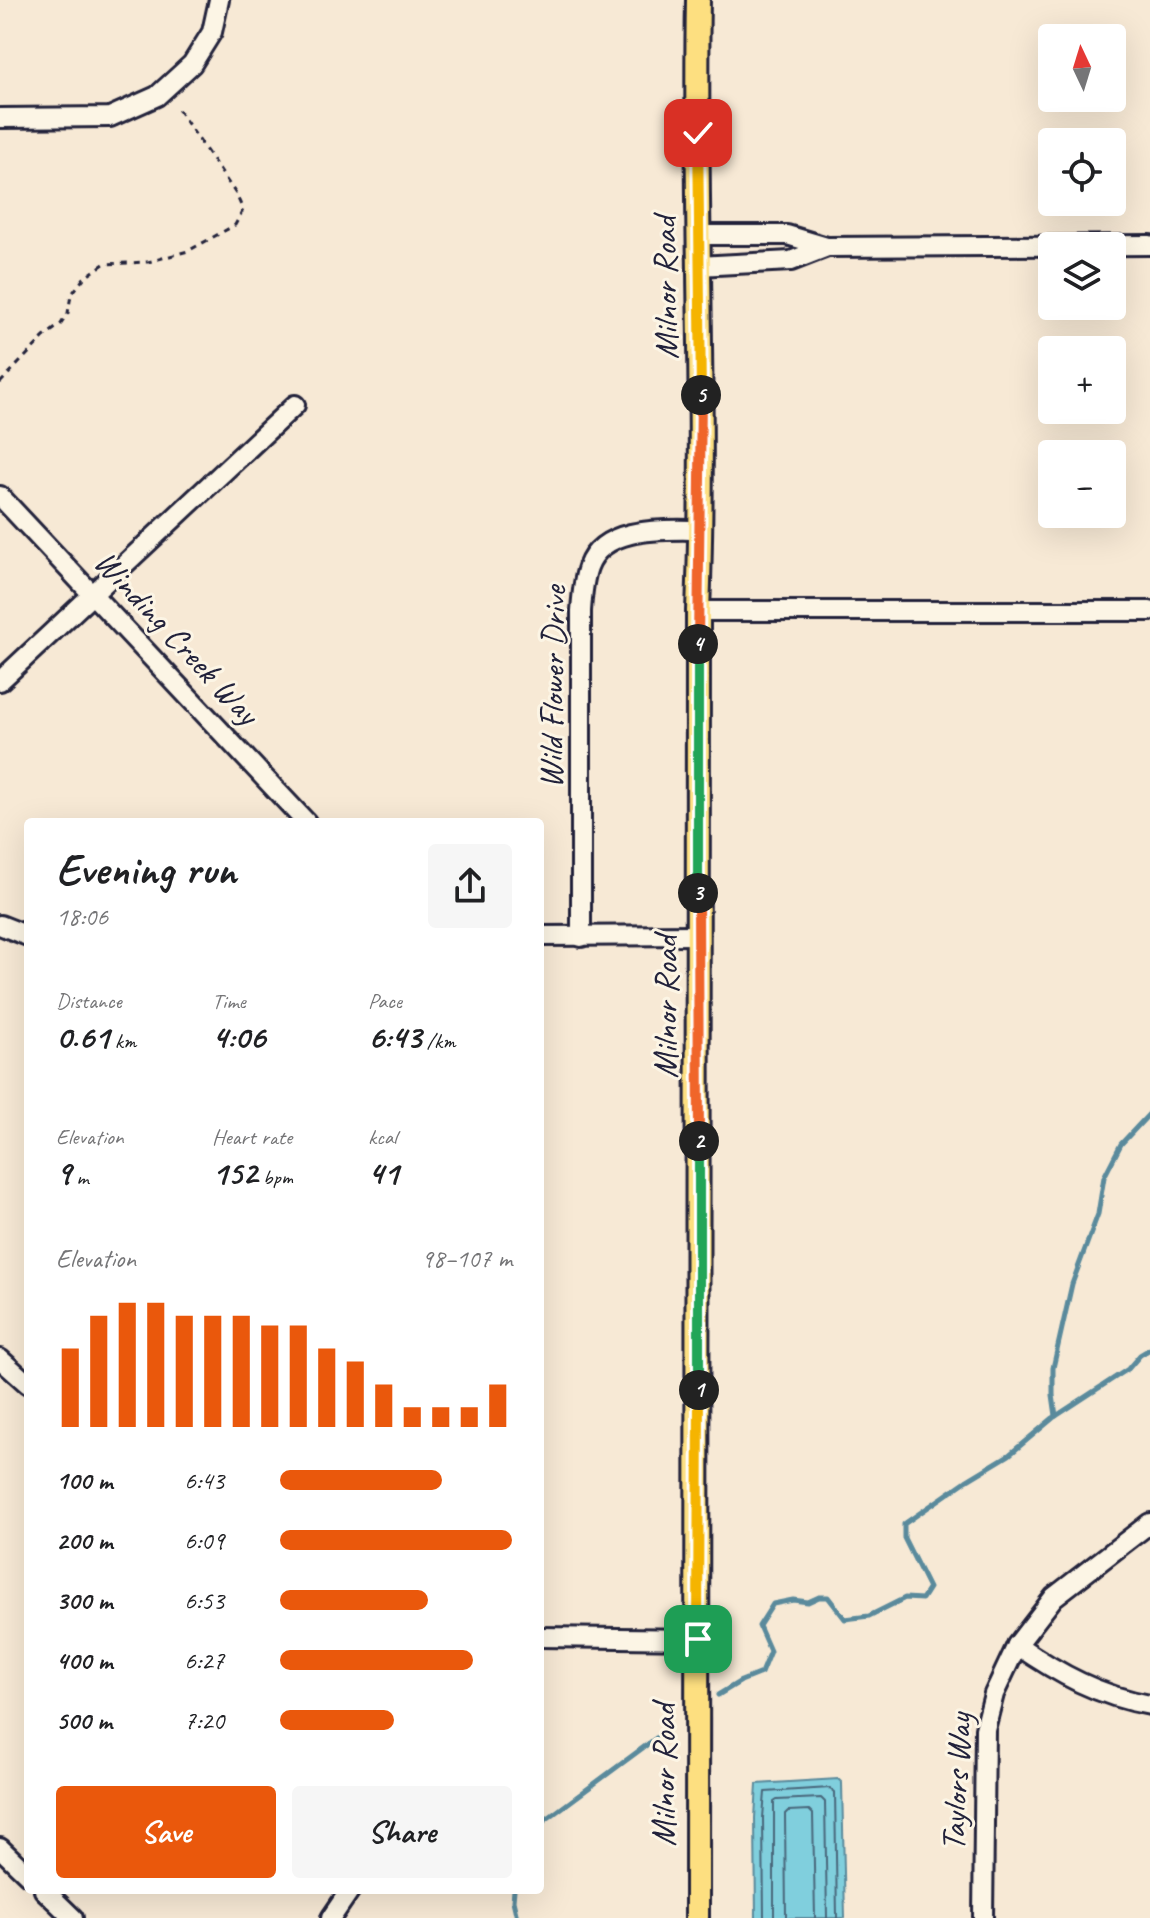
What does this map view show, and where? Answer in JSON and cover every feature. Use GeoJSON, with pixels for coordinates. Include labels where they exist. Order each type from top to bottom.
{"type":"FeatureCollection","features":[{"type":"Feature","properties":{"kind":"main road","name":"Milnor Road"},"geometry":{"type":"LineString","coordinates":[[697,1918],[698,611],[701,530],[698,0]]}},
{"type":"Feature","properties":{"kind":"street"},"geometry":{"type":"LineString","coordinates":[[0,118],[110,117],[157,96],[192,64],[212,32],[219,0]]}},
{"type":"Feature","properties":{"kind":"street"},"geometry":{"type":"LineString","coordinates":[[698,235],[787,235],[827,247],[1150,245]]}},
{"type":"Feature","properties":{"kind":"street"},"geometry":{"type":"LineString","coordinates":[[698,266],[791,261],[827,247]]}},
{"type":"Feature","properties":{"kind":"street"},"geometry":{"type":"LineString","coordinates":[[0,681],[295,405]]}},
{"type":"Feature","properties":{"kind":"street","name":"Winding Creek Way"},"geometry":{"type":"LineString","coordinates":[[0,496],[302,818]]}},
{"type":"Feature","properties":{"kind":"street","name":"Wild Flower Drive"},"geometry":{"type":"LineString","coordinates":[[581,937],[581,611],[588,565],[599,548],[622,536],[701,530]]}},
{"type":"Feature","properties":{"kind":"street"},"geometry":{"type":"LineString","coordinates":[[698,611],[1150,611]]}},
{"type":"Feature","properties":{"kind":"street"},"geometry":{"type":"LineString","coordinates":[[0,925],[24,934]]}},
{"type":"Feature","properties":{"kind":"street"},"geometry":{"type":"LineString","coordinates":[[544,936],[699,935]]}},
{"type":"Feature","properties":{"kind":"street"},"geometry":{"type":"LineString","coordinates":[[0,1359],[24,1380]]}},
{"type":"Feature","properties":{"kind":"street","name":"Taylors Way"},"geometry":{"type":"LineString","coordinates":[[983,1918],[985,1729],[994,1694],[1017,1645],[1054,1597],[1150,1523]]}},
{"type":"Feature","properties":{"kind":"street"},"geometry":{"type":"LineString","coordinates":[[544,1637],[698,1639]]}},
{"type":"Feature","properties":{"kind":"street"},"geometry":{"type":"LineString","coordinates":[[1017,1645],[1053,1670],[1091,1690],[1150,1705]]}},
{"type":"Feature","properties":{"kind":"street"},"geometry":{"type":"LineString","coordinates":[[0,1848],[24,1871]]}},
{"type":"Feature","properties":{"kind":"street"},"geometry":{"type":"LineString","coordinates":[[48,1894],[73,1918]]}},
{"type":"Feature","properties":{"kind":"street"},"geometry":{"type":"LineString","coordinates":[[331,1918],[347,1894]]}},
{"type":"Feature","properties":{"kind":"path"},"geometry":{"type":"LineString","coordinates":[[0,383],[44,337],[61,324],[68,313],[71,295],[84,278],[104,264],[148,262],[168,257],[188,251],[235,225],[243,210],[236,194],[164,90]]}},
{"type":"Feature","properties":{"kind":"water"},"geometry":{"type":"Polygon","coordinates":[[[838,1779],[842,1783],[845,1918],[756,1918],[757,1784],[838,1779]]]}},
{"type":"Feature","properties":{"kind":"waterway"},"geometry":{"type":"LineString","coordinates":[[1056,1416],[1053,1368],[1072,1284],[1098,1214],[1104,1177],[1121,1144],[1150,1113]]}},
{"type":"Feature","properties":{"kind":"waterway"},"geometry":{"type":"LineString","coordinates":[[718,1695],[761,1673],[770,1651],[759,1626],[773,1604],[793,1600],[808,1602],[828,1597],[845,1619],[869,1616],[905,1598],[922,1599],[929,1588],[904,1538],[904,1524],[1009,1455],[1053,1418],[1128,1369],[1150,1349]]}},
{"type":"Feature","properties":{"kind":"waterway"},"geometry":{"type":"LineString","coordinates":[[544,1821],[667,1730]]}},
{"type":"Feature","properties":{"kind":"waterway"},"geometry":{"type":"LineString","coordinates":[[514,1894],[517,1918]]}},
{"type":"Feature","properties":{"kind":"route"},"geometry":{"type":"LineString","coordinates":[[698,133],[701,530],[698,611],[698,1639]]}}]}
